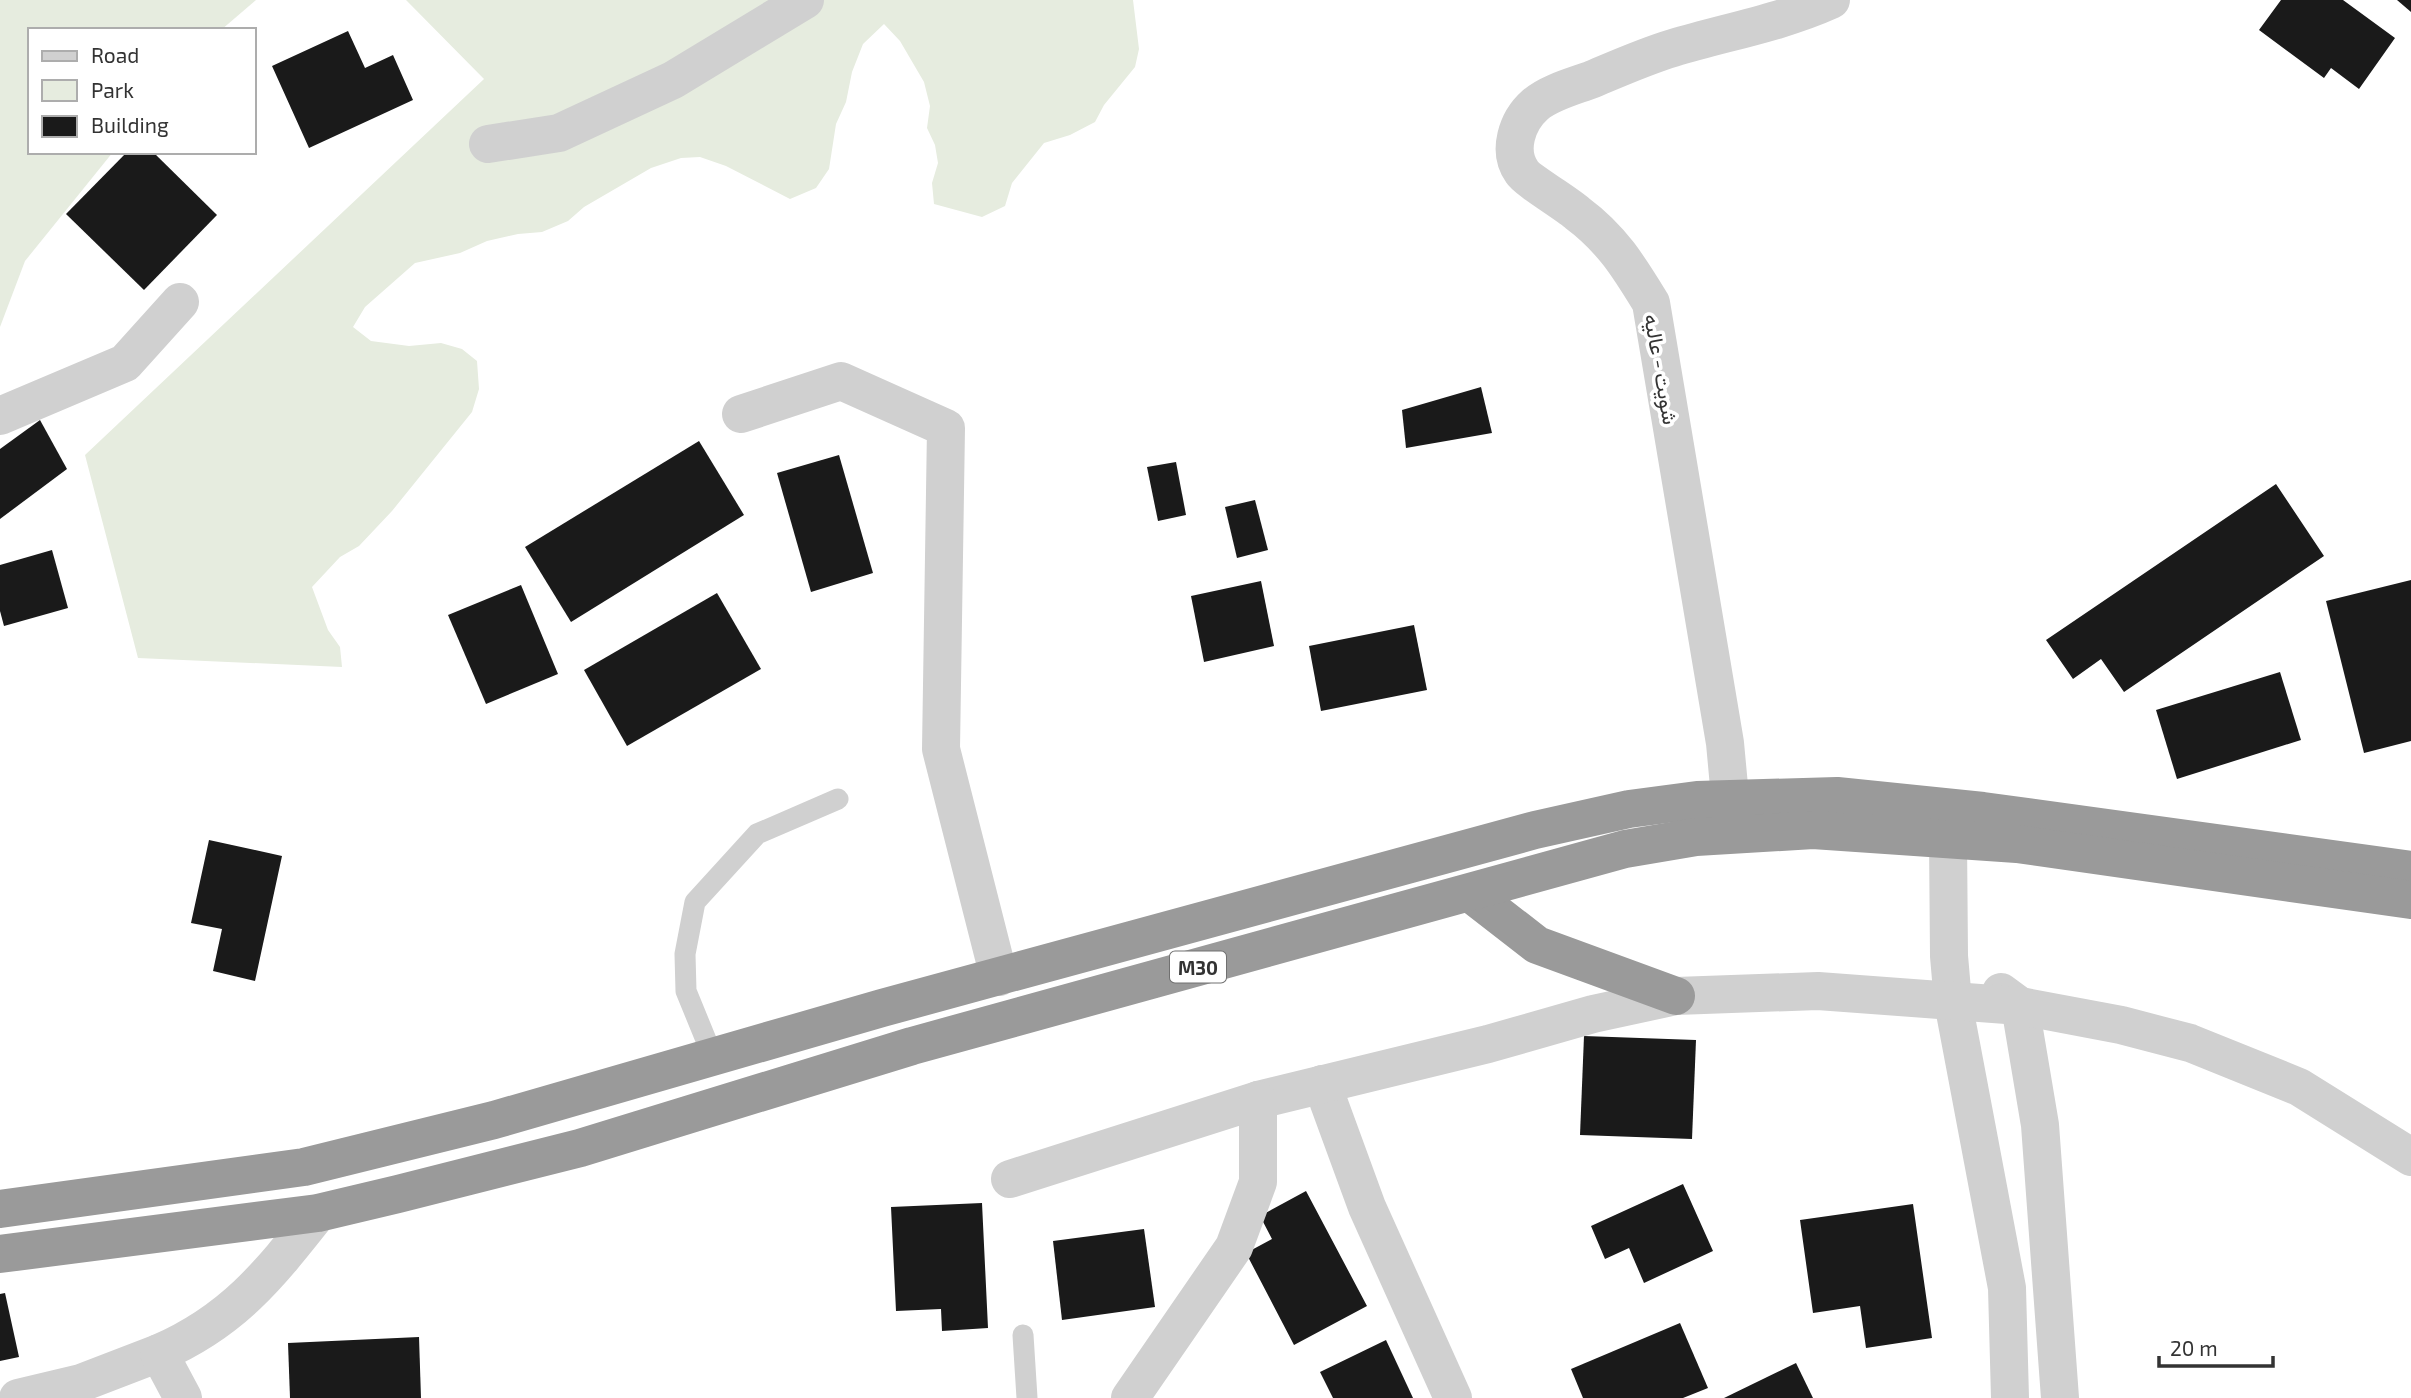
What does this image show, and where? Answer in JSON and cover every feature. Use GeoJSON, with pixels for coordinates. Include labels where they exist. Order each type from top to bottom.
{"type":"FeatureCollection","features":[{"type":"Feature","properties":{"kind":"highway","name":"M30"},"geometry":{"type":"LineString","coordinates":[[0,1209],[304,1167],[495,1121],[882,1008],[1535,831],[1629,809],[1730,797],[1837,796],[1983,811],[2411,870]]}},
{"type":"Feature","properties":{"kind":"highway","name":"M30"},"geometry":{"type":"LineString","coordinates":[[0,1254],[318,1213],[580,1148],[912,1046],[1625,849],[1696,837],[1813,830],[2017,844],[2411,900]]}},
{"type":"Feature","properties":{"kind":"highway"},"geometry":{"type":"LineString","coordinates":[[1470,893],[1537,946],[1676,996]]}},
{"type":"Feature","properties":{"kind":"highway"},"geometry":{"type":"LineString","coordinates":[[882,1008],[912,1046]]}},
{"type":"Feature","properties":{"kind":"street"},"geometry":{"type":"LineString","coordinates":[[488,144],[559,133],[673,80],[805,0]]}},
{"type":"Feature","properties":{"kind":"street","name":"شويت - عاليه"},"geometry":{"type":"LineString","coordinates":[[1730,797],[1725,743],[1651,303],[1616,248],[1581,215],[1522,173],[1514,146],[1518,129],[1535,104],[1555,94],[1671,48],[1781,19],[1831,0]]}},
{"type":"Feature","properties":{"kind":"street"},"geometry":{"type":"LineString","coordinates":[[0,416],[125,363],[180,302]]}},
{"type":"Feature","properties":{"kind":"street"},"geometry":{"type":"LineString","coordinates":[[741,414],[841,381],[946,428],[941,749],[999,977]]}},
{"type":"Feature","properties":{"kind":"street"},"geometry":{"type":"LineString","coordinates":[[1730,797],[1751,834]]}},
{"type":"Feature","properties":{"kind":"street"},"geometry":{"type":"LineString","coordinates":[[1948,839],[1948,956],[1954,1002],[2007,1288],[2010,1398]]}},
{"type":"Feature","properties":{"kind":"street"},"geometry":{"type":"LineString","coordinates":[[1948,956],[2020,1006],[2040,1125],[2060,1398]]}},
{"type":"Feature","properties":{"kind":"street"},"geometry":{"type":"LineString","coordinates":[[1010,1179],[1258,1100],[1488,1044],[1593,1014],[1676,996],[1818,991],[2020,1006],[2121,1025],[2190,1043],[2299,1087],[2411,1157]]}},
{"type":"Feature","properties":{"kind":"street"},"geometry":{"type":"LineString","coordinates":[[1322,1083],[1367,1207],[1453,1398]]}},
{"type":"Feature","properties":{"kind":"street"},"geometry":{"type":"LineString","coordinates":[[1130,1398],[1234,1247],[1258,1182],[1258,1100]]}},
{"type":"Feature","properties":{"kind":"street"},"geometry":{"type":"LineString","coordinates":[[18,1398],[81,1382],[191,1339],[235,1307],[270,1275],[318,1213]]}},
{"type":"Feature","properties":{"kind":"street"},"geometry":{"type":"LineString","coordinates":[[159,1353],[183,1398]]}},
{"type":"Feature","properties":{"kind":"lane"},"geometry":{"type":"LineString","coordinates":[[713,1057],[686,991],[685,954],[695,902],[757,834],[838,799]]}},
{"type":"Feature","properties":{"kind":"lane"},"geometry":{"type":"LineString","coordinates":[[1023,1335],[1027,1398]]}},
{"type":"Feature","properties":{"kind":"green space"},"geometry":{"type":"Polygon","coordinates":[[[0,0],[256,0],[223,28],[28,28],[28,154],[111,154],[25,261],[0,327],[0,0]]]}},
{"type":"Feature","properties":{"kind":"green space"},"geometry":{"type":"Polygon","coordinates":[[[406,0],[1133,0],[1139,49],[1135,67],[1104,105],[1095,122],[1070,135],[1044,143],[1012,183],[1005,206],[982,217],[934,204],[932,183],[938,163],[935,145],[927,128],[930,106],[924,82],[900,41],[884,24],[863,44],[852,72],[846,102],[836,124],[829,169],[816,188],[790,199],[726,166],[700,157],[681,158],[651,168],[584,207],[568,221],[542,232],[487,241],[460,253],[415,263],[365,307],[353,327],[371,341],[409,346],[441,343],[462,349],[477,361],[479,389],[472,412],[392,511],[359,546],[340,557],[312,587],[328,630],[340,647],[342,667],[138,658],[85,455],[484,79],[406,0]]]}},
{"type":"Feature","properties":{"kind":"building"},"geometry":{"type":"Polygon","coordinates":[[[2281,0],[2343,0],[2395,38],[2359,89],[2331,68],[2324,78],[2259,30],[2281,0]]]}},
{"type":"Feature","properties":{"kind":"building"},"geometry":{"type":"Polygon","coordinates":[[[2397,0],[2411,0],[2411,12],[2397,0]]]}},
{"type":"Feature","properties":{"kind":"building"},"geometry":{"type":"Polygon","coordinates":[[[348,31],[365,68],[393,55],[413,100],[309,148],[272,66],[348,31]]]}},
{"type":"Feature","properties":{"kind":"building"},"geometry":{"type":"Polygon","coordinates":[[[125,154],[155,154],[217,215],[144,290],[66,214],[125,154]]]}},
{"type":"Feature","properties":{"kind":"building"},"geometry":{"type":"Polygon","coordinates":[[[1481,387],[1492,433],[1406,448],[1402,410],[1481,387]]]}},
{"type":"Feature","properties":{"kind":"building"},"geometry":{"type":"Polygon","coordinates":[[[40,420],[67,469],[0,519],[0,449],[40,420]]]}},
{"type":"Feature","properties":{"kind":"building"},"geometry":{"type":"Polygon","coordinates":[[[699,441],[744,515],[571,622],[525,547],[699,441]]]}},
{"type":"Feature","properties":{"kind":"building"},"geometry":{"type":"Polygon","coordinates":[[[839,455],[873,573],[811,592],[777,473],[839,455]]]}},
{"type":"Feature","properties":{"kind":"building"},"geometry":{"type":"Polygon","coordinates":[[[1176,462],[1186,515],[1158,521],[1147,467],[1176,462]]]}},
{"type":"Feature","properties":{"kind":"building"},"geometry":{"type":"Polygon","coordinates":[[[2276,484],[2324,556],[2124,692],[2101,659],[2073,679],[2046,640],[2276,484]]]}},
{"type":"Feature","properties":{"kind":"building"},"geometry":{"type":"Polygon","coordinates":[[[1255,500],[1268,550],[1237,558],[1225,507],[1255,500]]]}},
{"type":"Feature","properties":{"kind":"building"},"geometry":{"type":"Polygon","coordinates":[[[52,550],[68,608],[4,626],[0,611],[0,565],[52,550]]]}},
{"type":"Feature","properties":{"kind":"building"},"geometry":{"type":"Polygon","coordinates":[[[2411,580],[2411,741],[2364,753],[2326,601],[2411,580]]]}},
{"type":"Feature","properties":{"kind":"building"},"geometry":{"type":"Polygon","coordinates":[[[1261,581],[1274,646],[1204,662],[1191,596],[1261,581]]]}},
{"type":"Feature","properties":{"kind":"building"},"geometry":{"type":"Polygon","coordinates":[[[521,585],[558,674],[486,704],[448,615],[521,585]]]}},
{"type":"Feature","properties":{"kind":"building"},"geometry":{"type":"Polygon","coordinates":[[[717,593],[761,669],[627,746],[584,670],[717,593]]]}},
{"type":"Feature","properties":{"kind":"building"},"geometry":{"type":"Polygon","coordinates":[[[1414,625],[1427,690],[1321,711],[1309,646],[1414,625]]]}},
{"type":"Feature","properties":{"kind":"building"},"geometry":{"type":"Polygon","coordinates":[[[2280,672],[2301,740],[2177,779],[2156,710],[2280,672]]]}},
{"type":"Feature","properties":{"kind":"building"},"geometry":{"type":"Polygon","coordinates":[[[209,840],[282,856],[255,981],[213,971],[222,929],[191,923],[209,840]]]}},
{"type":"Feature","properties":{"kind":"building"},"geometry":{"type":"Polygon","coordinates":[[[1584,1036],[1696,1040],[1692,1139],[1580,1135],[1584,1036]]]}},
{"type":"Feature","properties":{"kind":"building"},"geometry":{"type":"Polygon","coordinates":[[[1683,1184],[1713,1251],[1644,1283],[1629,1248],[1605,1259],[1591,1226],[1683,1184]]]}},
{"type":"Feature","properties":{"kind":"building"},"geometry":{"type":"Polygon","coordinates":[[[1306,1191],[1367,1306],[1294,1345],[1246,1253],[1272,1239],[1260,1216],[1306,1191]]]}},
{"type":"Feature","properties":{"kind":"building"},"geometry":{"type":"Polygon","coordinates":[[[982,1203],[988,1328],[942,1331],[941,1309],[896,1311],[891,1207],[982,1203]]]}},
{"type":"Feature","properties":{"kind":"building"},"geometry":{"type":"Polygon","coordinates":[[[1913,1204],[1932,1338],[1866,1348],[1860,1306],[1813,1313],[1800,1220],[1913,1204]]]}},
{"type":"Feature","properties":{"kind":"building"},"geometry":{"type":"Polygon","coordinates":[[[1144,1229],[1155,1307],[1062,1320],[1053,1241],[1144,1229]]]}},
{"type":"Feature","properties":{"kind":"building"},"geometry":{"type":"Polygon","coordinates":[[[5,1293],[19,1357],[0,1361],[0,1294],[5,1293]]]}},
{"type":"Feature","properties":{"kind":"building"},"geometry":{"type":"Polygon","coordinates":[[[1680,1323],[1708,1388],[1683,1398],[1583,1398],[1571,1369],[1680,1323]]]}},
{"type":"Feature","properties":{"kind":"building"},"geometry":{"type":"Polygon","coordinates":[[[419,1337],[421,1398],[290,1398],[288,1343],[419,1337]]]}},
{"type":"Feature","properties":{"kind":"building"},"geometry":{"type":"Polygon","coordinates":[[[1386,1340],[1413,1398],[1333,1398],[1320,1372],[1386,1340]]]}},
{"type":"Feature","properties":{"kind":"building"},"geometry":{"type":"Polygon","coordinates":[[[1796,1363],[1813,1398],[1724,1398],[1796,1363]]]}}]}
